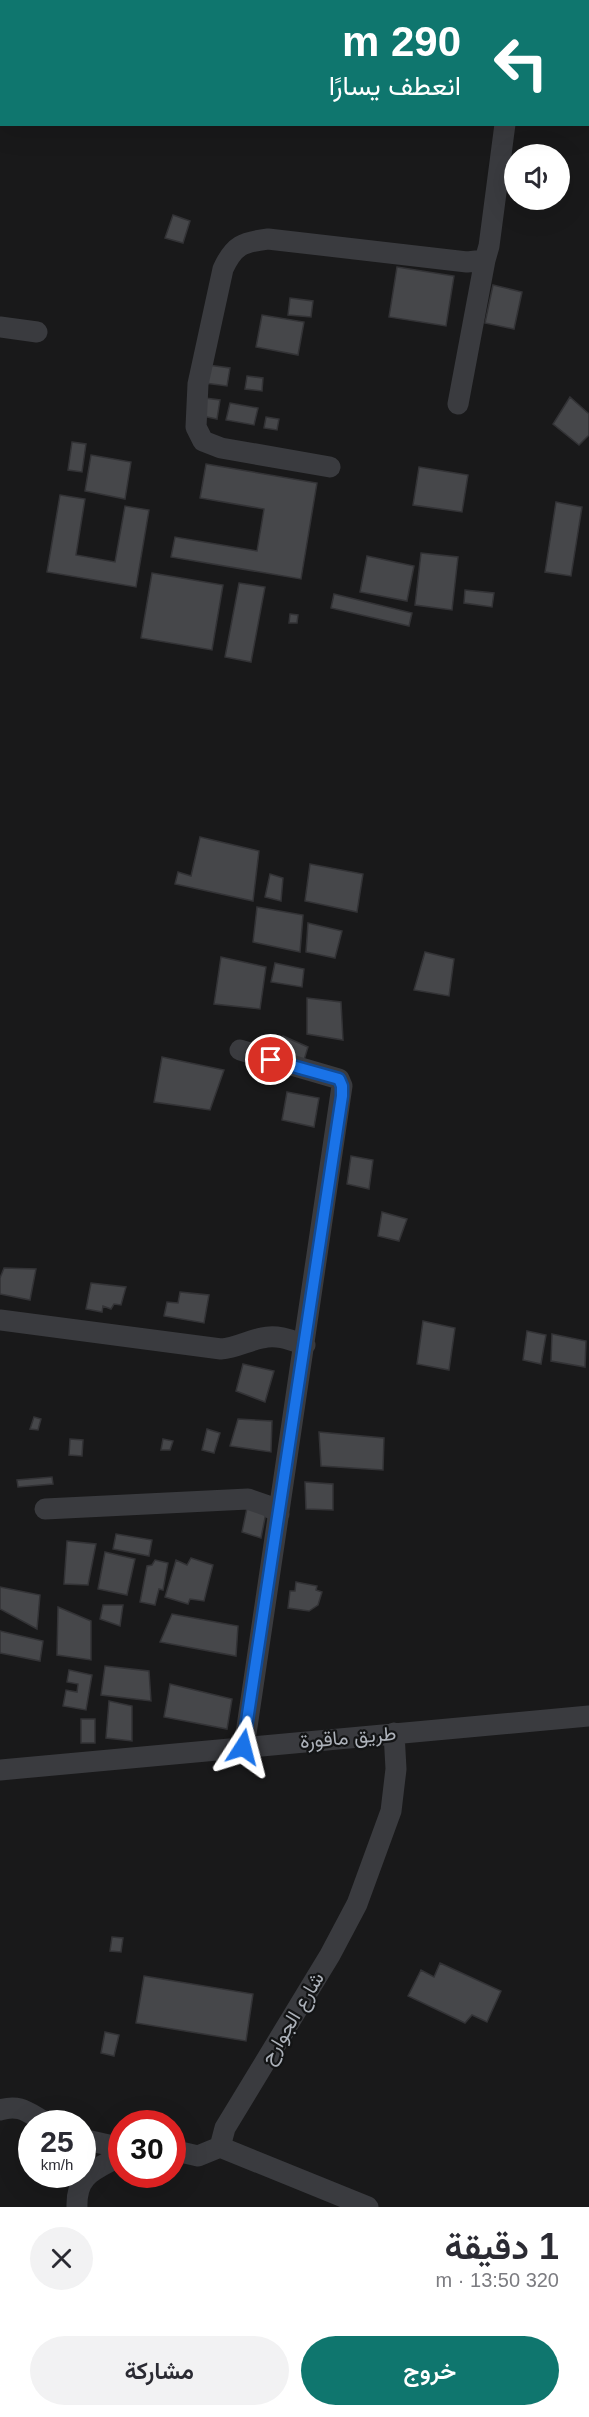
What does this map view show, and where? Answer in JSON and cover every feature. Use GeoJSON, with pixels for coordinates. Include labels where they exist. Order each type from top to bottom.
{"type":"FeatureCollection","features":[{"type":"Feature","properties":{"kind":"street"},"geometry":{"type":"LineString","coordinates":[[458,404],[489,246],[505,126]]}},
{"type":"Feature","properties":{"kind":"street"},"geometry":{"type":"LineString","coordinates":[[330,467],[221,448],[203,441],[196,427],[198,384],[223,269],[230,254],[245,242],[268,239],[467,262],[485,260]]}},
{"type":"Feature","properties":{"kind":"street"},"geometry":{"type":"LineString","coordinates":[[0,327],[36,332]]}},
{"type":"Feature","properties":{"kind":"street"},"geometry":{"type":"LineString","coordinates":[[240,1050],[339,1079],[342,1086],[243,1747]]}},
{"type":"Feature","properties":{"kind":"street"},"geometry":{"type":"LineString","coordinates":[[0,1320],[221,1349],[235,1348],[263,1338],[279,1337],[304,1345]]}},
{"type":"Feature","properties":{"kind":"street"},"geometry":{"type":"LineString","coordinates":[[45,1509],[248,1499],[268,1506],[279,1514]]}},
{"type":"Feature","properties":{"kind":"street","name":"طريق ماقورة"},"geometry":{"type":"LineString","coordinates":[[0,1770],[589,1716]]}},
{"type":"Feature","properties":{"kind":"street","name":"شارع الجوارح"},"geometry":{"type":"LineString","coordinates":[[220,2147],[225,2128],[330,1955],[357,1904],[391,1811],[396,1769],[394,1733]]}},
{"type":"Feature","properties":{"kind":"street"},"geometry":{"type":"LineString","coordinates":[[0,2110],[14,2106],[24,2110]]}},
{"type":"Feature","properties":{"kind":"street"},"geometry":{"type":"LineString","coordinates":[[186,2153],[198,2156],[220,2147],[368,2207]]}},
{"type":"Feature","properties":{"kind":"street"},"geometry":{"type":"LineString","coordinates":[[77,2207],[76,2194],[82,2179],[108,2163]]}},
{"type":"Feature","properties":{"kind":"building"},"geometry":{"type":"Polygon","coordinates":[[[173,215],[190,221],[183,243],[165,238],[173,215]]]}},
{"type":"Feature","properties":{"kind":"building"},"geometry":{"type":"Polygon","coordinates":[[[397,267],[454,276],[446,326],[389,317],[397,267]]]}},
{"type":"Feature","properties":{"kind":"building"},"geometry":{"type":"Polygon","coordinates":[[[493,285],[522,292],[514,329],[485,323],[493,285]]]}},
{"type":"Feature","properties":{"kind":"building"},"geometry":{"type":"Polygon","coordinates":[[[290,298],[313,301],[311,317],[288,315],[290,298]]]}},
{"type":"Feature","properties":{"kind":"building"},"geometry":{"type":"Polygon","coordinates":[[[262,315],[304,322],[298,355],[256,347],[262,315]]]}},
{"type":"Feature","properties":{"kind":"building"},"geometry":{"type":"Polygon","coordinates":[[[208,365],[230,368],[227,386],[205,383],[208,365]]]}},
{"type":"Feature","properties":{"kind":"building"},"geometry":{"type":"Polygon","coordinates":[[[247,376],[263,378],[262,391],[245,389],[247,376]]]}},
{"type":"Feature","properties":{"kind":"building"},"geometry":{"type":"Polygon","coordinates":[[[570,397],[589,414],[589,435],[579,445],[553,424],[570,397]]]}},
{"type":"Feature","properties":{"kind":"building"},"geometry":{"type":"Polygon","coordinates":[[[205,398],[220,400],[217,419],[202,416],[205,398]]]}},
{"type":"Feature","properties":{"kind":"building"},"geometry":{"type":"Polygon","coordinates":[[[230,403],[258,408],[254,425],[226,420],[230,403]]]}},
{"type":"Feature","properties":{"kind":"building"},"geometry":{"type":"Polygon","coordinates":[[[266,417],[279,419],[277,430],[264,428],[266,417]]]}},
{"type":"Feature","properties":{"kind":"building"},"geometry":{"type":"Polygon","coordinates":[[[72,442],[86,444],[82,472],[68,470],[72,442]]]}},
{"type":"Feature","properties":{"kind":"building"},"geometry":{"type":"Polygon","coordinates":[[[91,455],[131,462],[125,499],[85,491],[91,455]]]}},
{"type":"Feature","properties":{"kind":"building"},"geometry":{"type":"Polygon","coordinates":[[[206,464],[317,483],[301,579],[171,557],[175,537],[257,551],[264,509],[200,498],[206,464]]]}},
{"type":"Feature","properties":{"kind":"building"},"geometry":{"type":"Polygon","coordinates":[[[419,467],[468,475],[462,512],[413,505],[419,467]]]}},
{"type":"Feature","properties":{"kind":"building"},"geometry":{"type":"Polygon","coordinates":[[[60,495],[85,499],[76,555],[115,562],[125,506],[149,510],[136,587],[47,572],[60,495]]]}},
{"type":"Feature","properties":{"kind":"building"},"geometry":{"type":"Polygon","coordinates":[[[556,502],[582,507],[571,576],[545,572],[556,502]]]}},
{"type":"Feature","properties":{"kind":"building"},"geometry":{"type":"Polygon","coordinates":[[[421,553],[458,557],[452,610],[415,605],[421,553]]]}},
{"type":"Feature","properties":{"kind":"building"},"geometry":{"type":"Polygon","coordinates":[[[367,556],[414,566],[407,601],[360,592],[367,556]]]}},
{"type":"Feature","properties":{"kind":"building"},"geometry":{"type":"Polygon","coordinates":[[[152,573],[223,585],[212,650],[141,638],[152,573]]]}},
{"type":"Feature","properties":{"kind":"building"},"geometry":{"type":"Polygon","coordinates":[[[239,583],[265,587],[251,662],[225,657],[239,583]]]}},
{"type":"Feature","properties":{"kind":"building"},"geometry":{"type":"Polygon","coordinates":[[[465,590],[494,593],[492,607],[464,603],[465,590]]]}},
{"type":"Feature","properties":{"kind":"building"},"geometry":{"type":"Polygon","coordinates":[[[334,594],[412,613],[409,626],[331,608],[334,594]]]}},
{"type":"Feature","properties":{"kind":"building"},"geometry":{"type":"Polygon","coordinates":[[[290,614],[298,615],[297,623],[289,623],[290,614]]]}},
{"type":"Feature","properties":{"kind":"building"},"geometry":{"type":"Polygon","coordinates":[[[200,837],[259,851],[253,901],[175,884],[178,872],[191,876],[200,837]]]}},
{"type":"Feature","properties":{"kind":"building"},"geometry":{"type":"Polygon","coordinates":[[[310,864],[363,874],[357,912],[305,901],[310,864]]]}},
{"type":"Feature","properties":{"kind":"building"},"geometry":{"type":"Polygon","coordinates":[[[270,874],[283,878],[281,901],[265,897],[270,874]]]}},
{"type":"Feature","properties":{"kind":"building"},"geometry":{"type":"Polygon","coordinates":[[[257,907],[303,915],[300,952],[253,942],[257,907]]]}},
{"type":"Feature","properties":{"kind":"building"},"geometry":{"type":"Polygon","coordinates":[[[308,923],[342,931],[335,958],[306,952],[308,923]]]}},
{"type":"Feature","properties":{"kind":"building"},"geometry":{"type":"Polygon","coordinates":[[[425,952],[454,959],[449,996],[414,990],[425,952]]]}},
{"type":"Feature","properties":{"kind":"building"},"geometry":{"type":"Polygon","coordinates":[[[221,957],[266,967],[260,1009],[214,1004],[221,957]]]}},
{"type":"Feature","properties":{"kind":"building"},"geometry":{"type":"Polygon","coordinates":[[[275,963],[304,969],[302,987],[271,982],[275,963]]]}},
{"type":"Feature","properties":{"kind":"building"},"geometry":{"type":"Polygon","coordinates":[[[307,998],[341,1002],[343,1040],[307,1034],[307,998]]]}},
{"type":"Feature","properties":{"kind":"building"},"geometry":{"type":"Polygon","coordinates":[[[283,1036],[308,1047],[304,1060],[279,1050],[283,1036]]]}},
{"type":"Feature","properties":{"kind":"building"},"geometry":{"type":"Polygon","coordinates":[[[162,1057],[224,1070],[210,1110],[154,1102],[162,1057]]]}},
{"type":"Feature","properties":{"kind":"building"},"geometry":{"type":"Polygon","coordinates":[[[287,1092],[319,1098],[314,1127],[282,1120],[287,1092]]]}},
{"type":"Feature","properties":{"kind":"building"},"geometry":{"type":"Polygon","coordinates":[[[351,1156],[373,1160],[369,1189],[347,1184],[351,1156]]]}},
{"type":"Feature","properties":{"kind":"building"},"geometry":{"type":"Polygon","coordinates":[[[382,1212],[407,1219],[399,1241],[378,1236],[382,1212]]]}},
{"type":"Feature","properties":{"kind":"building"},"geometry":{"type":"Polygon","coordinates":[[[4,1268],[36,1269],[30,1300],[0,1294],[0,1278],[4,1268]]]}},
{"type":"Feature","properties":{"kind":"building"},"geometry":{"type":"Polygon","coordinates":[[[91,1283],[126,1287],[121,1305],[114,1304],[111,1309],[103,1306],[102,1312],[86,1309],[91,1283]]]}},
{"type":"Feature","properties":{"kind":"building"},"geometry":{"type":"Polygon","coordinates":[[[180,1292],[209,1295],[204,1323],[164,1316],[167,1302],[178,1303],[180,1292]]]}},
{"type":"Feature","properties":{"kind":"building"},"geometry":{"type":"Polygon","coordinates":[[[423,1321],[455,1328],[449,1370],[417,1364],[423,1321]]]}},
{"type":"Feature","properties":{"kind":"building"},"geometry":{"type":"Polygon","coordinates":[[[527,1331],[546,1335],[541,1364],[523,1360],[527,1331]]]}},
{"type":"Feature","properties":{"kind":"building"},"geometry":{"type":"Polygon","coordinates":[[[552,1334],[586,1341],[585,1367],[551,1361],[552,1334]]]}},
{"type":"Feature","properties":{"kind":"building"},"geometry":{"type":"Polygon","coordinates":[[[243,1364],[274,1371],[265,1402],[236,1391],[243,1364]]]}},
{"type":"Feature","properties":{"kind":"building"},"geometry":{"type":"Polygon","coordinates":[[[34,1417],[41,1419],[38,1430],[30,1429],[34,1417]]]}},
{"type":"Feature","properties":{"kind":"building"},"geometry":{"type":"Polygon","coordinates":[[[238,1419],[272,1421],[271,1452],[230,1446],[238,1419]]]}},
{"type":"Feature","properties":{"kind":"building"},"geometry":{"type":"Polygon","coordinates":[[[207,1429],[220,1433],[214,1453],[202,1450],[207,1429]]]}},
{"type":"Feature","properties":{"kind":"building"},"geometry":{"type":"Polygon","coordinates":[[[319,1432],[384,1438],[383,1470],[321,1466],[319,1432]]]}},
{"type":"Feature","properties":{"kind":"building"},"geometry":{"type":"Polygon","coordinates":[[[70,1439],[83,1440],[82,1456],[69,1455],[70,1439]]]}},
{"type":"Feature","properties":{"kind":"building"},"geometry":{"type":"Polygon","coordinates":[[[163,1439],[173,1441],[170,1450],[161,1450],[163,1439]]]}},
{"type":"Feature","properties":{"kind":"building"},"geometry":{"type":"Polygon","coordinates":[[[52,1477],[53,1484],[18,1487],[17,1480],[52,1477]]]}},
{"type":"Feature","properties":{"kind":"building"},"geometry":{"type":"Polygon","coordinates":[[[305,1482],[333,1484],[333,1510],[306,1509],[305,1482]]]}},
{"type":"Feature","properties":{"kind":"building"},"geometry":{"type":"Polygon","coordinates":[[[247,1508],[266,1513],[261,1538],[242,1532],[247,1508]]]}},
{"type":"Feature","properties":{"kind":"building"},"geometry":{"type":"Polygon","coordinates":[[[116,1534],[152,1540],[149,1556],[113,1549],[116,1534]]]}},
{"type":"Feature","properties":{"kind":"building"},"geometry":{"type":"Polygon","coordinates":[[[67,1541],[96,1544],[88,1585],[64,1584],[67,1541]]]}},
{"type":"Feature","properties":{"kind":"building"},"geometry":{"type":"Polygon","coordinates":[[[105,1552],[135,1559],[127,1595],[98,1589],[105,1552]]]}},
{"type":"Feature","properties":{"kind":"building"},"geometry":{"type":"Polygon","coordinates":[[[191,1558],[213,1565],[204,1601],[190,1599],[188,1604],[165,1597],[176,1560],[187,1565],[191,1558]]]}},
{"type":"Feature","properties":{"kind":"building"},"geometry":{"type":"Polygon","coordinates":[[[155,1560],[168,1563],[163,1590],[159,1589],[155,1605],[140,1602],[147,1566],[152,1565],[155,1560]]]}},
{"type":"Feature","properties":{"kind":"building"},"geometry":{"type":"Polygon","coordinates":[[[296,1582],[317,1586],[316,1590],[322,1592],[318,1605],[309,1611],[288,1608],[290,1591],[295,1591],[296,1582]]]}},
{"type":"Feature","properties":{"kind":"building"},"geometry":{"type":"Polygon","coordinates":[[[0,1587],[40,1595],[37,1629],[0,1609],[0,1587]]]}},
{"type":"Feature","properties":{"kind":"building"},"geometry":{"type":"Polygon","coordinates":[[[103,1605],[123,1605],[120,1626],[100,1619],[103,1605]]]}},
{"type":"Feature","properties":{"kind":"building"},"geometry":{"type":"Polygon","coordinates":[[[58,1607],[91,1621],[91,1660],[57,1655],[58,1607]]]}},
{"type":"Feature","properties":{"kind":"building"},"geometry":{"type":"Polygon","coordinates":[[[172,1614],[238,1626],[236,1656],[160,1642],[172,1614]]]}},
{"type":"Feature","properties":{"kind":"building"},"geometry":{"type":"Polygon","coordinates":[[[0,1631],[43,1641],[40,1661],[0,1653],[0,1631]]]}},
{"type":"Feature","properties":{"kind":"building"},"geometry":{"type":"Polygon","coordinates":[[[105,1666],[149,1671],[151,1701],[101,1695],[105,1666]]]}},
{"type":"Feature","properties":{"kind":"building"},"geometry":{"type":"Polygon","coordinates":[[[69,1670],[92,1675],[86,1710],[63,1706],[66,1690],[77,1692],[78,1684],[67,1682],[69,1670]]]}},
{"type":"Feature","properties":{"kind":"building"},"geometry":{"type":"Polygon","coordinates":[[[170,1684],[232,1699],[227,1729],[164,1717],[170,1684]]]}},
{"type":"Feature","properties":{"kind":"building"},"geometry":{"type":"Polygon","coordinates":[[[109,1701],[132,1706],[132,1741],[106,1738],[109,1701]]]}},
{"type":"Feature","properties":{"kind":"building"},"geometry":{"type":"Polygon","coordinates":[[[81,1719],[95,1719],[95,1743],[81,1743],[81,1719]]]}},
{"type":"Feature","properties":{"kind":"building"},"geometry":{"type":"Polygon","coordinates":[[[112,1937],[123,1938],[121,1952],[110,1951],[112,1937]]]}},
{"type":"Feature","properties":{"kind":"building"},"geometry":{"type":"Polygon","coordinates":[[[440,1963],[501,1991],[487,2022],[472,2015],[465,2023],[408,1996],[421,1970],[434,1977],[440,1963]]]}},
{"type":"Feature","properties":{"kind":"building"},"geometry":{"type":"Polygon","coordinates":[[[144,1976],[253,1994],[246,2041],[136,2023],[144,1976]]]}},
{"type":"Feature","properties":{"kind":"building"},"geometry":{"type":"Polygon","coordinates":[[[105,2032],[119,2035],[114,2056],[101,2053],[105,2032]]]}},
{"type":"Feature","properties":{"kind":"route"},"geometry":{"type":"LineString","coordinates":[[243,1747],[342,1096],[339,1079],[271,1060]]}}]}
